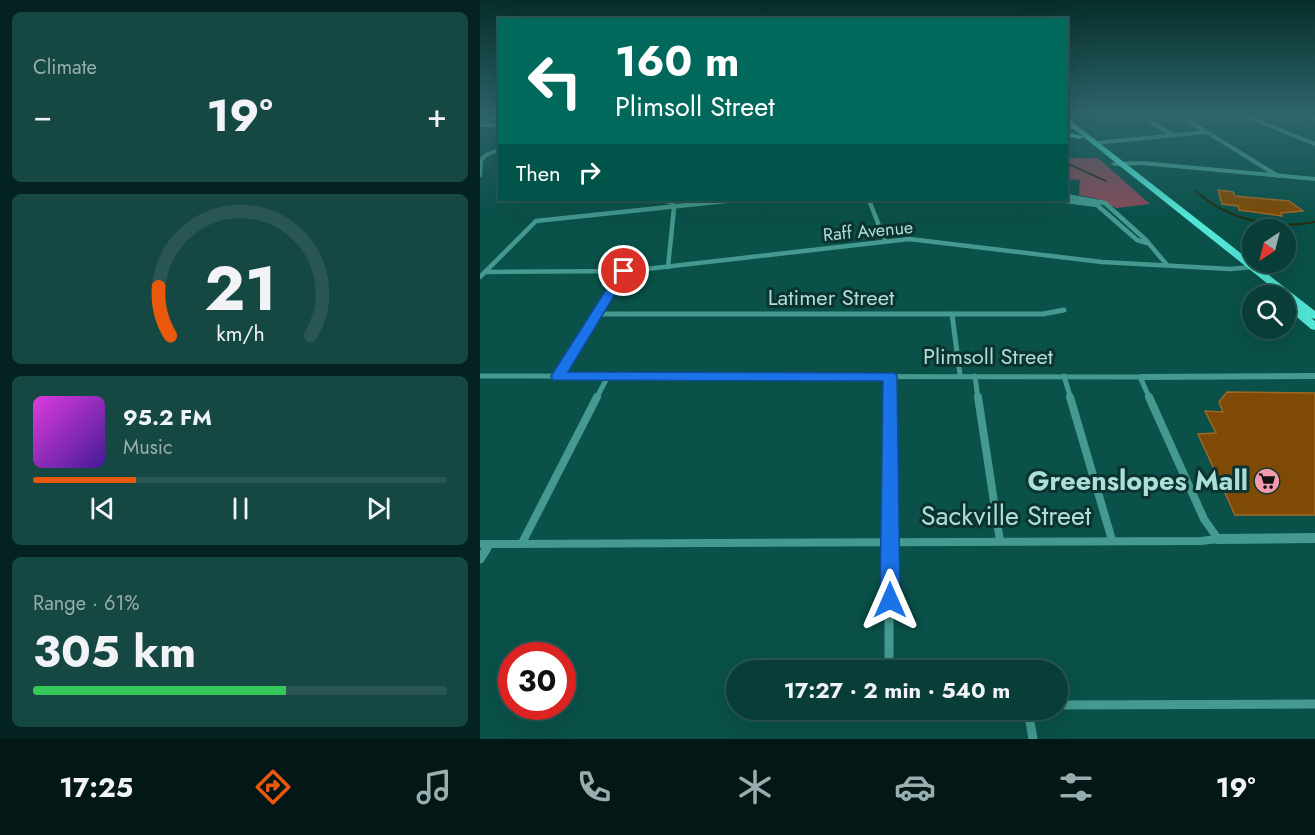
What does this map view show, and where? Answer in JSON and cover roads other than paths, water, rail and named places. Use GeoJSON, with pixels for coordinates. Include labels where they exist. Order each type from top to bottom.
{"type":"FeatureCollection","features":[{"type":"Feature","properties":{"kind":"main road"},"geometry":{"type":"LineString","coordinates":[[1095,147],[1242,263]]}},
{"type":"Feature","properties":{"kind":"main road"},"geometry":{"type":"LineString","coordinates":[[1101,147],[1118,164]]}},
{"type":"Feature","properties":{"kind":"main road"},"geometry":{"type":"LineString","coordinates":[[1253,273],[1265,285]]}},
{"type":"Feature","properties":{"kind":"main road"},"geometry":{"type":"LineString","coordinates":[[1255,273],[1315,316]]}},
{"type":"Feature","properties":{"kind":"main road"},"geometry":{"type":"LineString","coordinates":[[1296,311],[1315,327]]}},
{"type":"Feature","properties":{"kind":"street"},"geometry":{"type":"LineString","coordinates":[[1233,147],[1271,170],[1278,177]]}},
{"type":"Feature","properties":{"kind":"street"},"geometry":{"type":"LineString","coordinates":[[480,175],[480,163],[486,155],[498,150]]}},
{"type":"Feature","properties":{"kind":"street"},"geometry":{"type":"LineString","coordinates":[[1118,164],[1315,178]]}},
{"type":"Feature","properties":{"kind":"street"},"geometry":{"type":"LineString","coordinates":[[1068,196],[1105,203],[1146,240],[1167,265]]}},
{"type":"Feature","properties":{"kind":"street"},"geometry":{"type":"LineString","coordinates":[[480,277],[536,221],[672,203],[714,201]]}},
{"type":"Feature","properties":{"kind":"street"},"geometry":{"type":"LineString","coordinates":[[869,201],[885,241]]}},
{"type":"Feature","properties":{"kind":"street"},"geometry":{"type":"LineString","coordinates":[[1067,201],[1097,205],[1137,240],[1147,243]]}},
{"type":"Feature","properties":{"kind":"street"},"geometry":{"type":"LineString","coordinates":[[669,267],[672,203]]}},
{"type":"Feature","properties":{"kind":"street","name":"Raff Avenue"},"geometry":{"type":"LineString","coordinates":[[485,272],[624,271],[885,241],[926,240],[1102,262],[1242,268]]}},
{"type":"Feature","properties":{"kind":"street"},"geometry":{"type":"LineString","coordinates":[[558,376],[624,271]]}},
{"type":"Feature","properties":{"kind":"street","name":"Latimer Street"},"geometry":{"type":"LineString","coordinates":[[597,314],[1045,314],[1064,310]]}},
{"type":"Feature","properties":{"kind":"street"},"geometry":{"type":"LineString","coordinates":[[952,314],[960,375]]}},
{"type":"Feature","properties":{"kind":"street","name":"Plimsoll Street"},"geometry":{"type":"LineString","coordinates":[[480,376],[1315,376]]}},
{"type":"Feature","properties":{"kind":"street"},"geometry":{"type":"LineString","coordinates":[[522,543],[608,376]]}},
{"type":"Feature","properties":{"kind":"street"},"geometry":{"type":"LineString","coordinates":[[890,376],[890,660]]}},
{"type":"Feature","properties":{"kind":"street"},"geometry":{"type":"LineString","coordinates":[[975,376],[1000,541]]}},
{"type":"Feature","properties":{"kind":"street"},"geometry":{"type":"LineString","coordinates":[[1064,376],[1112,540]]}},
{"type":"Feature","properties":{"kind":"street"},"geometry":{"type":"LineString","coordinates":[[1140,377],[1204,519],[1218,539]]}},
{"type":"Feature","properties":{"kind":"street","name":"Sackville Street"},"geometry":{"type":"LineString","coordinates":[[484,544],[1201,541],[1315,538]]}},
{"type":"Feature","properties":{"kind":"street"},"geometry":{"type":"LineString","coordinates":[[480,559],[484,544]]}},
{"type":"Feature","properties":{"kind":"street"},"geometry":{"type":"LineString","coordinates":[[1068,705],[1315,704]]}},
{"type":"Feature","properties":{"kind":"street"},"geometry":{"type":"LineString","coordinates":[[1030,720],[1033,739]]}},
{"type":"Feature","properties":{"kind":"waterway"},"geometry":{"type":"LineString","coordinates":[[1068,164],[1106,181]]}},
{"type":"Feature","properties":{"kind":"waterway"},"geometry":{"type":"LineString","coordinates":[[1196,191],[1208,201],[1236,216],[1283,225],[1315,222]]}},
{"type":"Feature","properties":{"kind":"place","name":"Greenslopes Mall"},"geometry":{"type":"Point","coordinates":[1267,481]}}]}
